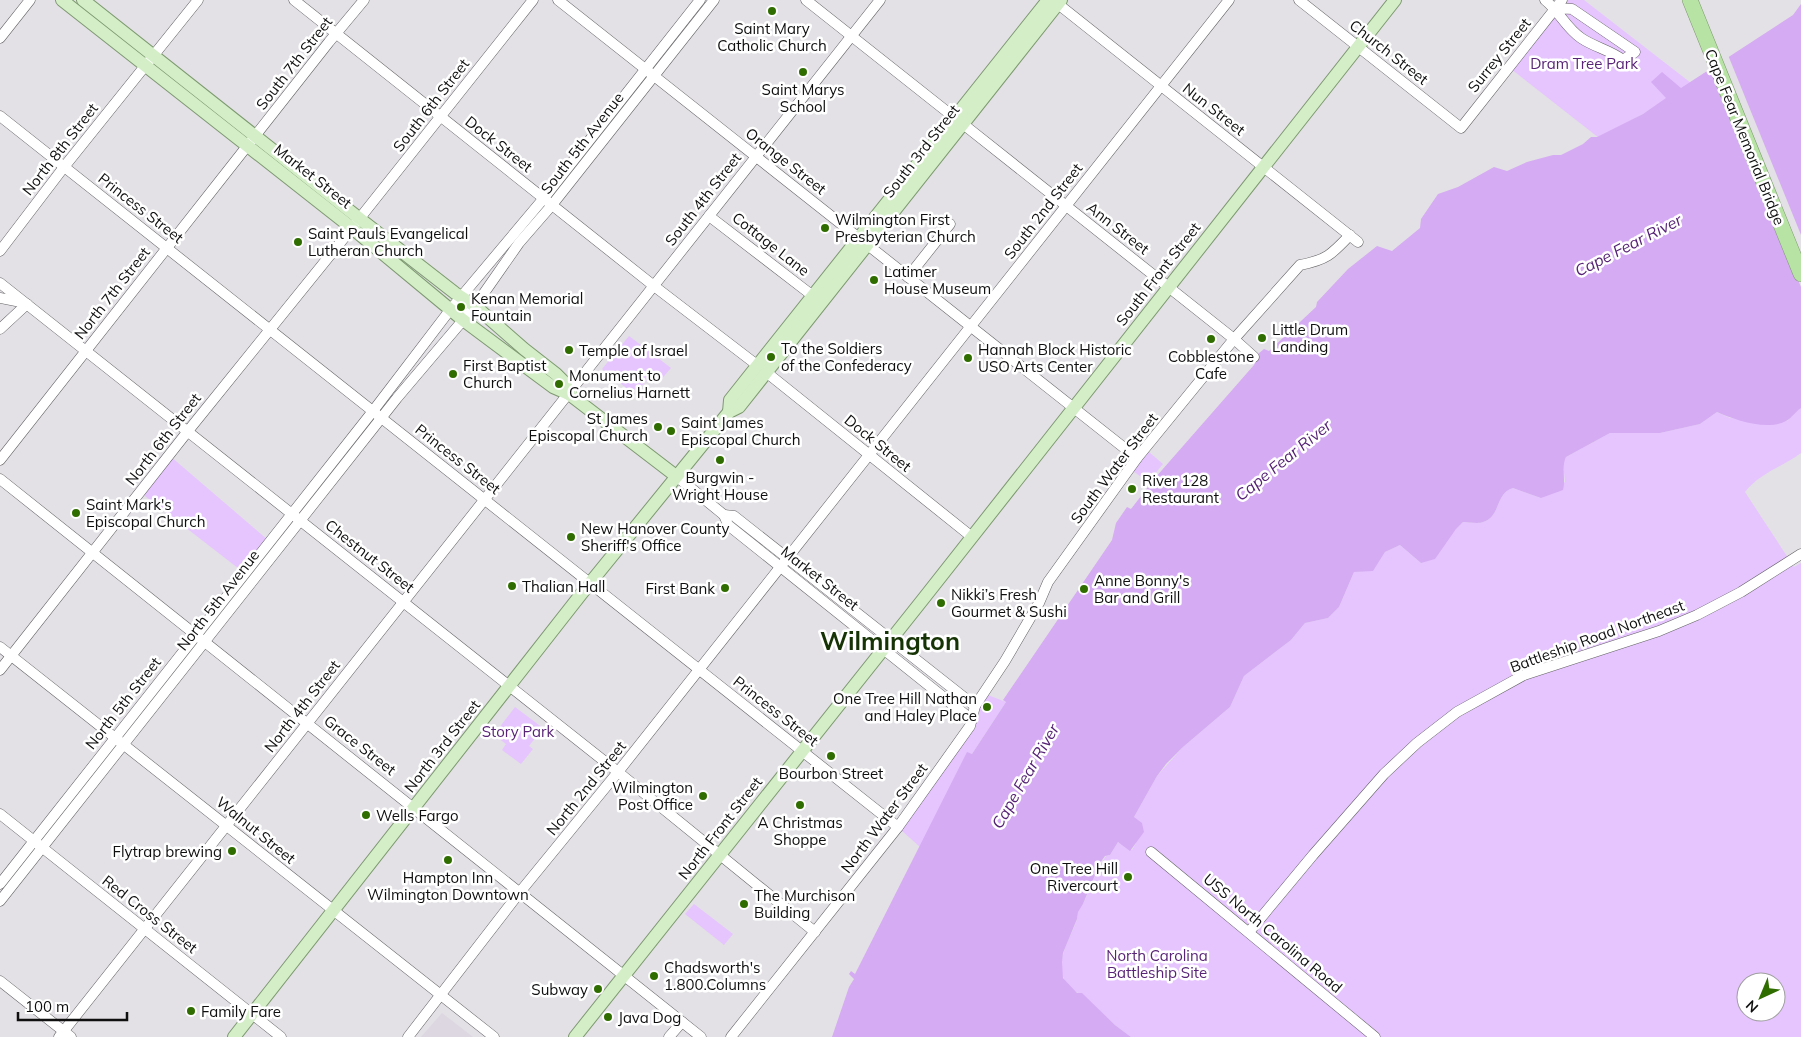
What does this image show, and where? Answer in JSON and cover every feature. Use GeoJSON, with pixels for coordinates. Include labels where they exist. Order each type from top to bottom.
{"type":"FeatureCollection","features":[{"type":"Feature","properties":{"kind":"highway","name":"Cape Fear Memorial Bridge"},"geometry":{"type":"LineString","coordinates":[[1690,0],[1801,274]]}},
{"type":"Feature","properties":{"kind":"highway","name":"Cape Fear Memorial Bridge"},"geometry":{"type":"LineString","coordinates":[[1699,0],[1801,256]]}},
{"type":"Feature","properties":{"kind":"main road","name":"Market Street"},"geometry":{"type":"LineString","coordinates":[[62,0],[150,61],[356,224],[450,310],[553,388],[569,394],[676,476]]}},
{"type":"Feature","properties":{"kind":"main road","name":"Market Street"},"geometry":{"type":"LineString","coordinates":[[83,0],[150,61]]}},
{"type":"Feature","properties":{"kind":"main road","name":"South Front Street"},"geometry":{"type":"LineString","coordinates":[[887,643],[1395,0]]}},
{"type":"Feature","properties":{"kind":"main road","name":"South 3rd Street"},"geometry":{"type":"LineString","coordinates":[[762,369],[1055,1]]}},
{"type":"Feature","properties":{"kind":"main road","name":"Market Street"},"geometry":{"type":"LineString","coordinates":[[356,224],[475,306],[556,374],[565,383],[569,394]]}},
{"type":"Feature","properties":{"kind":"main road","name":"South 3rd Street"},"geometry":{"type":"LineString","coordinates":[[676,476],[729,412],[739,407],[762,369],[813,296],[863,241]]}},
{"type":"Feature","properties":{"kind":"main road","name":"North 3rd Street"},"geometry":{"type":"LineString","coordinates":[[234,1037],[676,476]]}},
{"type":"Feature","properties":{"kind":"main road","name":"North Front Street"},"geometry":{"type":"LineString","coordinates":[[575,1037],[887,643]]}},
{"type":"Feature","properties":{"kind":"street"},"geometry":{"type":"LineString","coordinates":[[0,38],[30,0]]}},
{"type":"Feature","properties":{"kind":"street","name":"Dock Street"},"geometry":{"type":"LineString","coordinates":[[294,0],[972,537]]}},
{"type":"Feature","properties":{"kind":"street","name":"South 7th Street"},"geometry":{"type":"LineString","coordinates":[[252,141],[364,0]]}},
{"type":"Feature","properties":{"kind":"street","name":"South 6th Street"},"geometry":{"type":"LineString","coordinates":[[356,224],[533,0]]}},
{"type":"Feature","properties":{"kind":"street","name":"Orange Street"},"geometry":{"type":"LineString","coordinates":[[558,0],[1137,458]]}},
{"type":"Feature","properties":{"kind":"street","name":"South 5th Avenue"},"geometry":{"type":"LineString","coordinates":[[650,73],[700,0]]}},
{"type":"Feature","properties":{"kind":"street","name":"South 5th Avenue"},"geometry":{"type":"LineString","coordinates":[[463,320],[475,306],[548,201],[650,73],[714,0]]}},
{"type":"Feature","properties":{"kind":"street","name":"Ann Street"},"geometry":{"type":"LineString","coordinates":[[806,0],[1169,287],[1254,357]]}},
{"type":"Feature","properties":{"kind":"street","name":"South 4th Street"},"geometry":{"type":"LineString","coordinates":[[569,394],[880,0]]}},
{"type":"Feature","properties":{"kind":"street","name":"South 2nd Street"},"geometry":{"type":"LineString","coordinates":[[788,558],[1229,0]]}},
{"type":"Feature","properties":{"kind":"street","name":"Church Street"},"geometry":{"type":"LineString","coordinates":[[1299,0],[1461,128]]}},
{"type":"Feature","properties":{"kind":"street"},"geometry":{"type":"LineString","coordinates":[[1545,0],[1559,4],[1572,9],[1635,52],[1623,60],[1581,38],[1568,26],[1559,4]]}},
{"type":"Feature","properties":{"kind":"street","name":"Nun Street"},"geometry":{"type":"LineString","coordinates":[[1055,1],[1354,238],[1330,256],[1317,262],[1300,265]]}},
{"type":"Feature","properties":{"kind":"street","name":"North 8th Street"},"geometry":{"type":"LineString","coordinates":[[0,251],[64,167],[150,61],[193,2]]}},
{"type":"Feature","properties":{"kind":"street","name":"Surrey Street"},"geometry":{"type":"LineString","coordinates":[[1461,128],[1559,4]]}},
{"type":"Feature","properties":{"kind":"street","name":"Princess Street"},"geometry":{"type":"LineString","coordinates":[[0,116],[898,827]]}},
{"type":"Feature","properties":{"kind":"street","name":"North 7th Street"},"geometry":{"type":"LineString","coordinates":[[0,460],[252,141]]}},
{"type":"Feature","properties":{"kind":"street","name":"South 5th Avenue"},"geometry":{"type":"LineString","coordinates":[[450,310],[548,201]]}},
{"type":"Feature","properties":{"kind":"street","name":"Cottage Lane"},"geometry":{"type":"LineString","coordinates":[[710,216],[813,296]]}},
{"type":"Feature","properties":{"kind":"street","name":"North 6th Street"},"geometry":{"type":"LineString","coordinates":[[0,670],[188,431],[356,224]]}},
{"type":"Feature","properties":{"kind":"street"},"geometry":{"type":"LineString","coordinates":[[908,277],[950,224]]}},
{"type":"Feature","properties":{"kind":"street","name":"South Water Street"},"geometry":{"type":"LineString","coordinates":[[975,706],[1005,662],[1039,603],[1048,582],[1137,458],[1234,339],[1300,265]]}},
{"type":"Feature","properties":{"kind":"street","name":"Chestnut Street"},"geometry":{"type":"LineString","coordinates":[[0,283],[618,772],[815,932]]}},
{"type":"Feature","properties":{"kind":"street"},"geometry":{"type":"LineString","coordinates":[[0,298],[27,304]]}},
{"type":"Feature","properties":{"kind":"street"},"geometry":{"type":"LineString","coordinates":[[0,329],[27,304]]}},
{"type":"Feature","properties":{"kind":"street"},"geometry":{"type":"LineString","coordinates":[[200,638],[377,415],[450,310]]}},
{"type":"Feature","properties":{"kind":"street"},"geometry":{"type":"LineString","coordinates":[[377,415],[463,320]]}},
{"type":"Feature","properties":{"kind":"street","name":"North 4th Street"},"geometry":{"type":"LineString","coordinates":[[65,1035],[144,929],[569,394]]}},
{"type":"Feature","properties":{"kind":"street","name":"Market Street"},"geometry":{"type":"LineString","coordinates":[[676,476],[724,514],[734,516],[788,558],[887,643],[972,720]]}},
{"type":"Feature","properties":{"kind":"street","name":"Grace Street"},"geometry":{"type":"LineString","coordinates":[[0,479],[701,1037]]}},
{"type":"Feature","properties":{"kind":"street","name":"Market Street"},"geometry":{"type":"LineString","coordinates":[[724,514],[728,525],[780,567],[975,706]]}},
{"type":"Feature","properties":{"kind":"street","name":"Battleship Road Northeast"},"geometry":{"type":"LineString","coordinates":[[1248,932],[1313,854],[1384,774],[1417,743],[1457,712],[1524,676],[1659,631],[1697,614],[1741,592],[1801,554]]}},
{"type":"Feature","properties":{"kind":"street","name":"North 2nd Street"},"geometry":{"type":"LineString","coordinates":[[408,1037],[520,892],[788,558]]}},
{"type":"Feature","properties":{"kind":"street","name":"North 5th Avenue"},"geometry":{"type":"LineString","coordinates":[[0,900],[38,844],[200,638]]}},
{"type":"Feature","properties":{"kind":"street","name":"Walnut Street"},"geometry":{"type":"LineString","coordinates":[[0,647],[494,1037]]}},
{"type":"Feature","properties":{"kind":"street","name":"North Water Street"},"geometry":{"type":"LineString","coordinates":[[732,1037],[898,827],[970,726],[975,706]]}},
{"type":"Feature","properties":{"kind":"street","name":"Red Cross Street"},"geometry":{"type":"LineString","coordinates":[[0,814],[281,1037]]}},
{"type":"Feature","properties":{"kind":"street","name":"North 5th Avenue"},"geometry":{"type":"LineString","coordinates":[[0,884],[38,844]]}},
{"type":"Feature","properties":{"kind":"street","name":"USS North Carolina Road"},"geometry":{"type":"LineString","coordinates":[[1151,852],[1375,1037]]}},
{"type":"Feature","properties":{"kind":"street"},"geometry":{"type":"LineString","coordinates":[[0,981],[65,1035]]}},
{"type":"Feature","properties":{"kind":"street"},"geometry":{"type":"LineString","coordinates":[[669,1037],[682,1022]]}},
{"type":"Feature","properties":{"kind":"shaded area"},"geometry":{"type":"Polygon","coordinates":[[[442,1013],[473,1037],[421,1037],[442,1013]]]}},
{"type":"Feature","properties":{"kind":"green space","name":"Dram Tree Park"},"geometry":{"type":"Polygon","coordinates":[[[1568,0],[1584,0],[1691,83],[1643,114],[1599,138],[1511,69],[1568,0]]]}},
{"type":"Feature","properties":{"kind":"green space"},"geometry":{"type":"Polygon","coordinates":[[[629,336],[671,368],[659,382],[652,376],[638,389],[629,390],[602,369],[629,336]]]}},
{"type":"Feature","properties":{"kind":"green space","name":"North Carolina Battleship Site"},"geometry":{"type":"Polygon","coordinates":[[[1801,408],[1801,453],[1764,475],[1745,492],[1794,567],[1801,563],[1801,1037],[1131,1037],[1115,1025],[1082,994],[1069,986],[1064,978],[1061,962],[1077,921],[1078,911],[1102,862],[1106,856],[1110,855],[1118,842],[1132,850],[1136,843],[1134,817],[1157,776],[1183,747],[1230,707],[1244,676],[1291,640],[1305,623],[1328,618],[1339,607],[1354,572],[1373,570],[1385,552],[1400,545],[1421,563],[1463,522],[1479,523],[1489,519],[1496,510],[1503,495],[1513,488],[1541,498],[1565,482],[1563,463],[1566,457],[1610,433],[1660,433],[1700,424],[1717,412],[1730,418],[1787,421],[1801,408]]]}},
{"type":"Feature","properties":{"kind":"green space"},"geometry":{"type":"Polygon","coordinates":[[[1149,452],[1163,464],[1148,482],[1133,471],[1149,452]]]}},
{"type":"Feature","properties":{"kind":"green space"},"geometry":{"type":"Polygon","coordinates":[[[170,456],[268,540],[243,572],[141,493],[170,456]]]}},
{"type":"Feature","properties":{"kind":"green space"},"geometry":{"type":"Polygon","coordinates":[[[988,695],[1006,702],[972,754],[967,753],[920,847],[901,830],[978,707],[988,695]]]}},
{"type":"Feature","properties":{"kind":"green space","name":"Story Park"},"geometry":{"type":"Polygon","coordinates":[[[515,707],[543,728],[529,746],[533,749],[521,764],[502,750],[506,744],[498,738],[496,740],[492,737],[515,707]]]}},
{"type":"Feature","properties":{"kind":"green space"},"geometry":{"type":"Polygon","coordinates":[[[694,904],[733,934],[724,945],[685,914],[694,904]]]}},
{"type":"Feature","properties":{"kind":"water","name":"Cape Fear River"},"geometry":{"type":"Polygon","coordinates":[[[1801,4],[1801,408],[1786,421],[1778,424],[1761,425],[1742,421],[1717,412],[1700,424],[1660,433],[1610,433],[1566,457],[1563,490],[1541,498],[1513,488],[1503,495],[1496,510],[1489,519],[1479,523],[1463,522],[1435,559],[1421,563],[1400,545],[1385,552],[1373,571],[1354,572],[1339,607],[1328,618],[1305,623],[1291,640],[1244,676],[1230,707],[1166,764],[1157,776],[1134,817],[1142,823],[1144,832],[1130,851],[1118,842],[1110,855],[1105,856],[1100,863],[1078,912],[1063,953],[1063,978],[1077,993],[1082,993],[1115,1025],[1131,1037],[832,1037],[849,987],[854,979],[849,974],[851,971],[855,974],[967,752],[972,754],[1006,702],[1003,700],[1112,540],[1116,523],[1127,507],[1131,509],[1155,478],[1254,365],[1258,354],[1264,349],[1269,351],[1316,307],[1317,302],[1348,269],[1377,246],[1392,251],[1420,228],[1421,219],[1438,194],[1458,187],[1494,167],[1507,171],[1527,162],[1553,155],[1561,155],[1583,144],[1591,137],[1597,137],[1643,114],[1666,98],[1651,82],[1662,72],[1681,88],[1793,15],[1801,4]]]}},
{"type":"Feature","properties":{"kind":"pier"},"geometry":{"type":"Polygon","coordinates":[[[1728,55],[1801,235],[1801,287],[1711,66],[1728,55]]]}},
{"type":"Feature","properties":{"kind":"place","name":"Saint Mary Catholic Church"},"geometry":{"type":"Point","coordinates":[772,11]}},
{"type":"Feature","properties":{"kind":"place","name":"Saint Marys School"},"geometry":{"type":"Point","coordinates":[803,72]}},
{"type":"Feature","properties":{"kind":"place","name":"Wilmington First Presbyterian Church"},"geometry":{"type":"Point","coordinates":[825,228]}},
{"type":"Feature","properties":{"kind":"place","name":"Saint Pauls Evangelical Lutheran Church"},"geometry":{"type":"Point","coordinates":[298,242]}},
{"type":"Feature","properties":{"kind":"place","name":"Latimer House Museum"},"geometry":{"type":"Point","coordinates":[874,280]}},
{"type":"Feature","properties":{"kind":"place","name":"Kenan Memorial Fountain"},"geometry":{"type":"Point","coordinates":[461,307]}},
{"type":"Feature","properties":{"kind":"place","name":"Little Drum Landing"},"geometry":{"type":"Point","coordinates":[1262,338]}},
{"type":"Feature","properties":{"kind":"place","name":"Cobblestone Cafe"},"geometry":{"type":"Point","coordinates":[1211,339]}},
{"type":"Feature","properties":{"kind":"place","name":"Temple of Israel"},"geometry":{"type":"Point","coordinates":[569,350]}},
{"type":"Feature","properties":{"kind":"place","name":"To the Soldiers of the Confederacy"},"geometry":{"type":"Point","coordinates":[771,357]}},
{"type":"Feature","properties":{"kind":"place","name":"Hannah Block Historic USO Arts Center"},"geometry":{"type":"Point","coordinates":[968,358]}},
{"type":"Feature","properties":{"kind":"place","name":"First Baptist Church"},"geometry":{"type":"Point","coordinates":[453,374]}},
{"type":"Feature","properties":{"kind":"place","name":"Monument to Cornelius Harnett"},"geometry":{"type":"Point","coordinates":[559,384]}},
{"type":"Feature","properties":{"kind":"place","name":"St James Episcopal Church"},"geometry":{"type":"Point","coordinates":[658,427]}},
{"type":"Feature","properties":{"kind":"place","name":"Saint James Episcopal Church"},"geometry":{"type":"Point","coordinates":[671,431]}},
{"type":"Feature","properties":{"kind":"place","name":"Burgwin - Wright House"},"geometry":{"type":"Point","coordinates":[720,460]}},
{"type":"Feature","properties":{"kind":"place","name":"River 128 Restaurant"},"geometry":{"type":"Point","coordinates":[1132,489]}},
{"type":"Feature","properties":{"kind":"place","name":"Saint Mark's Episcopal Church"},"geometry":{"type":"Point","coordinates":[76,513]}},
{"type":"Feature","properties":{"kind":"place","name":"New Hanover County Sheriff's Office"},"geometry":{"type":"Point","coordinates":[571,537]}},
{"type":"Feature","properties":{"kind":"place","name":"Thalian Hall"},"geometry":{"type":"Point","coordinates":[512,586]}},
{"type":"Feature","properties":{"kind":"place","name":"First Bank"},"geometry":{"type":"Point","coordinates":[725,588]}},
{"type":"Feature","properties":{"kind":"place","name":"Anne Bonny's Bar and Grill"},"geometry":{"type":"Point","coordinates":[1084,589]}},
{"type":"Feature","properties":{"kind":"place","name":"Nikki’s Fresh Gourmet & Sushi"},"geometry":{"type":"Point","coordinates":[941,603]}},
{"type":"Feature","properties":{"kind":"place","name":"One Tree Hill Nathan and Haley Place"},"geometry":{"type":"Point","coordinates":[987,707]}},
{"type":"Feature","properties":{"kind":"place","name":"Bourbon Street"},"geometry":{"type":"Point","coordinates":[831,756]}},
{"type":"Feature","properties":{"kind":"place","name":"Wilmington Post Office"},"geometry":{"type":"Point","coordinates":[703,796]}},
{"type":"Feature","properties":{"kind":"place","name":"A Christmas Shoppe"},"geometry":{"type":"Point","coordinates":[800,805]}},
{"type":"Feature","properties":{"kind":"place","name":"Wells Fargo"},"geometry":{"type":"Point","coordinates":[366,815]}},
{"type":"Feature","properties":{"kind":"place","name":"Flytrap brewing"},"geometry":{"type":"Point","coordinates":[232,851]}},
{"type":"Feature","properties":{"kind":"place","name":"Hampton Inn Wilmington Downtown"},"geometry":{"type":"Point","coordinates":[448,860]}},
{"type":"Feature","properties":{"kind":"place","name":"One Tree Hill Rivercourt"},"geometry":{"type":"Point","coordinates":[1128,877]}},
{"type":"Feature","properties":{"kind":"place","name":"The Murchison Building"},"geometry":{"type":"Point","coordinates":[744,904]}},
{"type":"Feature","properties":{"kind":"place","name":"Chadsworth's 1.800.Columns"},"geometry":{"type":"Point","coordinates":[654,976]}},
{"type":"Feature","properties":{"kind":"place","name":"Subway"},"geometry":{"type":"Point","coordinates":[598,989]}},
{"type":"Feature","properties":{"kind":"place","name":"Family Fare"},"geometry":{"type":"Point","coordinates":[191,1011]}},
{"type":"Feature","properties":{"kind":"place","name":"Java Dog"},"geometry":{"type":"Point","coordinates":[608,1017]}},
{"type":"Feature","properties":{"kind":"district","name":"Wilmington"},"geometry":{"type":"Point","coordinates":[890,640]}}]}
